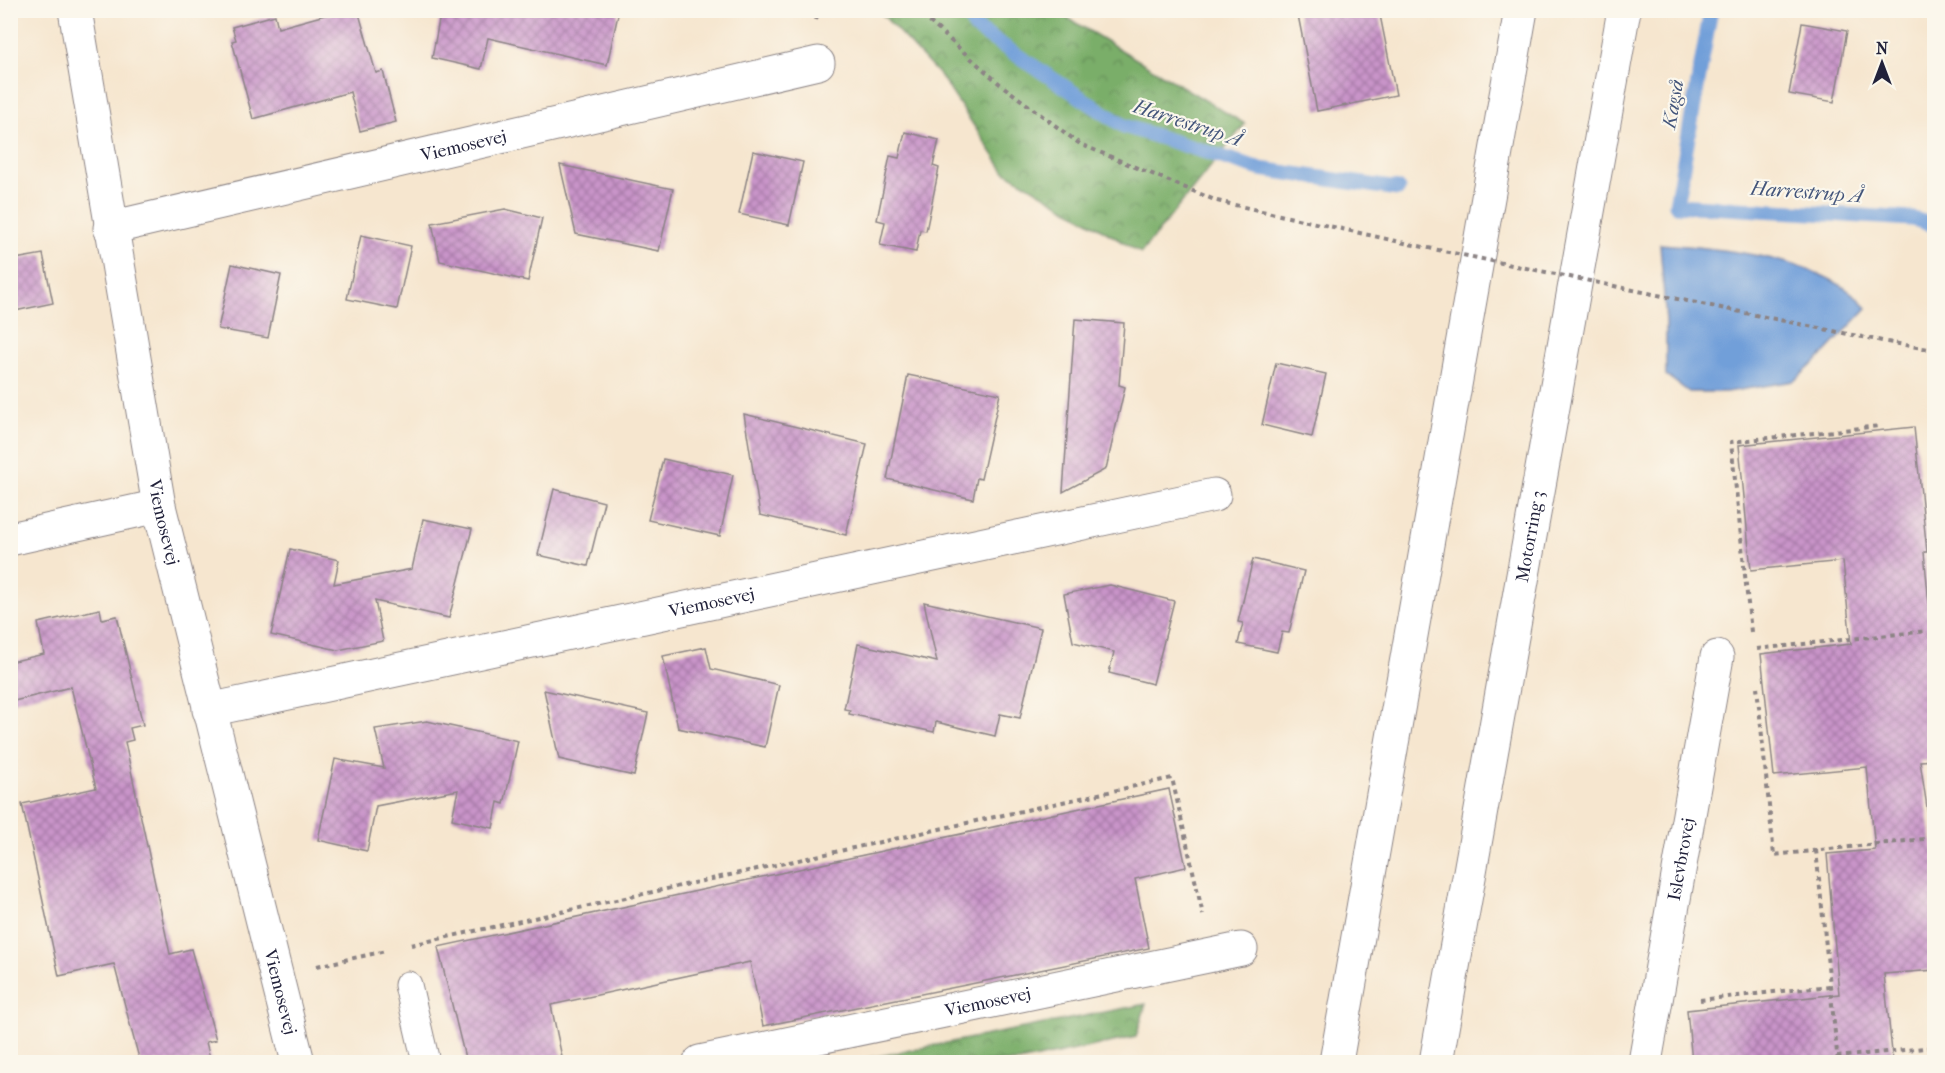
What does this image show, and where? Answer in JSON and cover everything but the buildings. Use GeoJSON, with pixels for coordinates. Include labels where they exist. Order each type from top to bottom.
{"type":"FeatureCollection","features":[{"type":"Feature","properties":{"kind":"main road","name":"Viemosevej"},"geometry":{"type":"LineString","coordinates":[[75,10],[110,228],[159,506],[298,1062]]}},
{"type":"Feature","properties":{"kind":"main road"},"geometry":{"type":"LineString","coordinates":[[1335,1062],[1521,10]]}},
{"type":"Feature","properties":{"kind":"main road","name":"Motorring 3"},"geometry":{"type":"LineString","coordinates":[[1436,1062],[1624,10]]}},
{"type":"Feature","properties":{"kind":"main road","name":"Viemosevej"},"geometry":{"type":"LineString","coordinates":[[110,228],[818,63]]}},
{"type":"Feature","properties":{"kind":"main road","name":"Viemosevej"},"geometry":{"type":"LineString","coordinates":[[209,710],[1214,495]]}},
{"type":"Feature","properties":{"kind":"main road"},"geometry":{"type":"LineString","coordinates":[[10,539],[159,506]]}},
{"type":"Feature","properties":{"kind":"main road","name":"Islevbrovej"},"geometry":{"type":"LineString","coordinates":[[1644,1062],[1717,657]]}},
{"type":"Feature","properties":{"kind":"main road","name":"Viemosevej"},"geometry":{"type":"LineString","coordinates":[[700,1062],[1226,952]]}},
{"type":"Feature","properties":{"kind":"lane"},"geometry":{"type":"LineString","coordinates":[[408,985],[426,1062]]}},
{"type":"Feature","properties":{"kind":"path"},"geometry":{"type":"LineString","coordinates":[[916,10],[1000,84],[1080,144],[1217,201],[1409,244],[1935,350]]}},
{"type":"Feature","properties":{"kind":"path"},"geometry":{"type":"LineString","coordinates":[[1752,639],[1731,441],[1880,426]]}},
{"type":"Feature","properties":{"kind":"path"},"geometry":{"type":"LineString","coordinates":[[1753,649],[1928,631]]}},
{"type":"Feature","properties":{"kind":"path"},"geometry":{"type":"LineString","coordinates":[[1756,684],[1774,855],[1935,838]]}},
{"type":"Feature","properties":{"kind":"path"},"geometry":{"type":"LineString","coordinates":[[399,948],[1172,778],[1226,952]]}},
{"type":"Feature","properties":{"kind":"path"},"geometry":{"type":"LineString","coordinates":[[1816,850],[1838,1062]]}},
{"type":"Feature","properties":{"kind":"path"},"geometry":{"type":"LineString","coordinates":[[276,975],[388,950]]}},
{"type":"Feature","properties":{"kind":"path"},"geometry":{"type":"LineString","coordinates":[[1697,1000],[1830,986]]}},
{"type":"Feature","properties":{"kind":"path"},"geometry":{"type":"LineString","coordinates":[[1838,1057],[1935,1047]]}},
{"type":"Feature","properties":{"kind":"green space"},"geometry":{"type":"Polygon","coordinates":[[[879,11],[1056,11],[1245,124],[1141,253],[1004,171],[942,78],[879,11]]]}},
{"type":"Feature","properties":{"kind":"green space"},"geometry":{"type":"Polygon","coordinates":[[[1146,1004],[1136,1037],[1019,1062],[849,1062],[1146,1004]]]}},
{"type":"Feature","properties":{"kind":"water"},"geometry":{"type":"Polygon","coordinates":[[[1660,244],[1742,253],[1800,267],[1826,277],[1849,291],[1867,308],[1821,357],[1794,381],[1727,392],[1689,392],[1666,375],[1666,322],[1660,244]]]}},
{"type":"Feature","properties":{"kind":"waterway","name":"Harrestrup Å"},"geometry":{"type":"LineString","coordinates":[[963,10],[976,28],[1124,126],[1260,169],[1398,189]]}},
{"type":"Feature","properties":{"kind":"waterway","name":"Harrestrup Å"},"geometry":{"type":"LineString","coordinates":[[1711,10],[1676,205],[1913,219],[1934,225]]}},
{"type":"Feature","properties":{"kind":"water label","name":"Kagså"},"geometry":{"type":"Point","coordinates":[1673,104]}}]}
